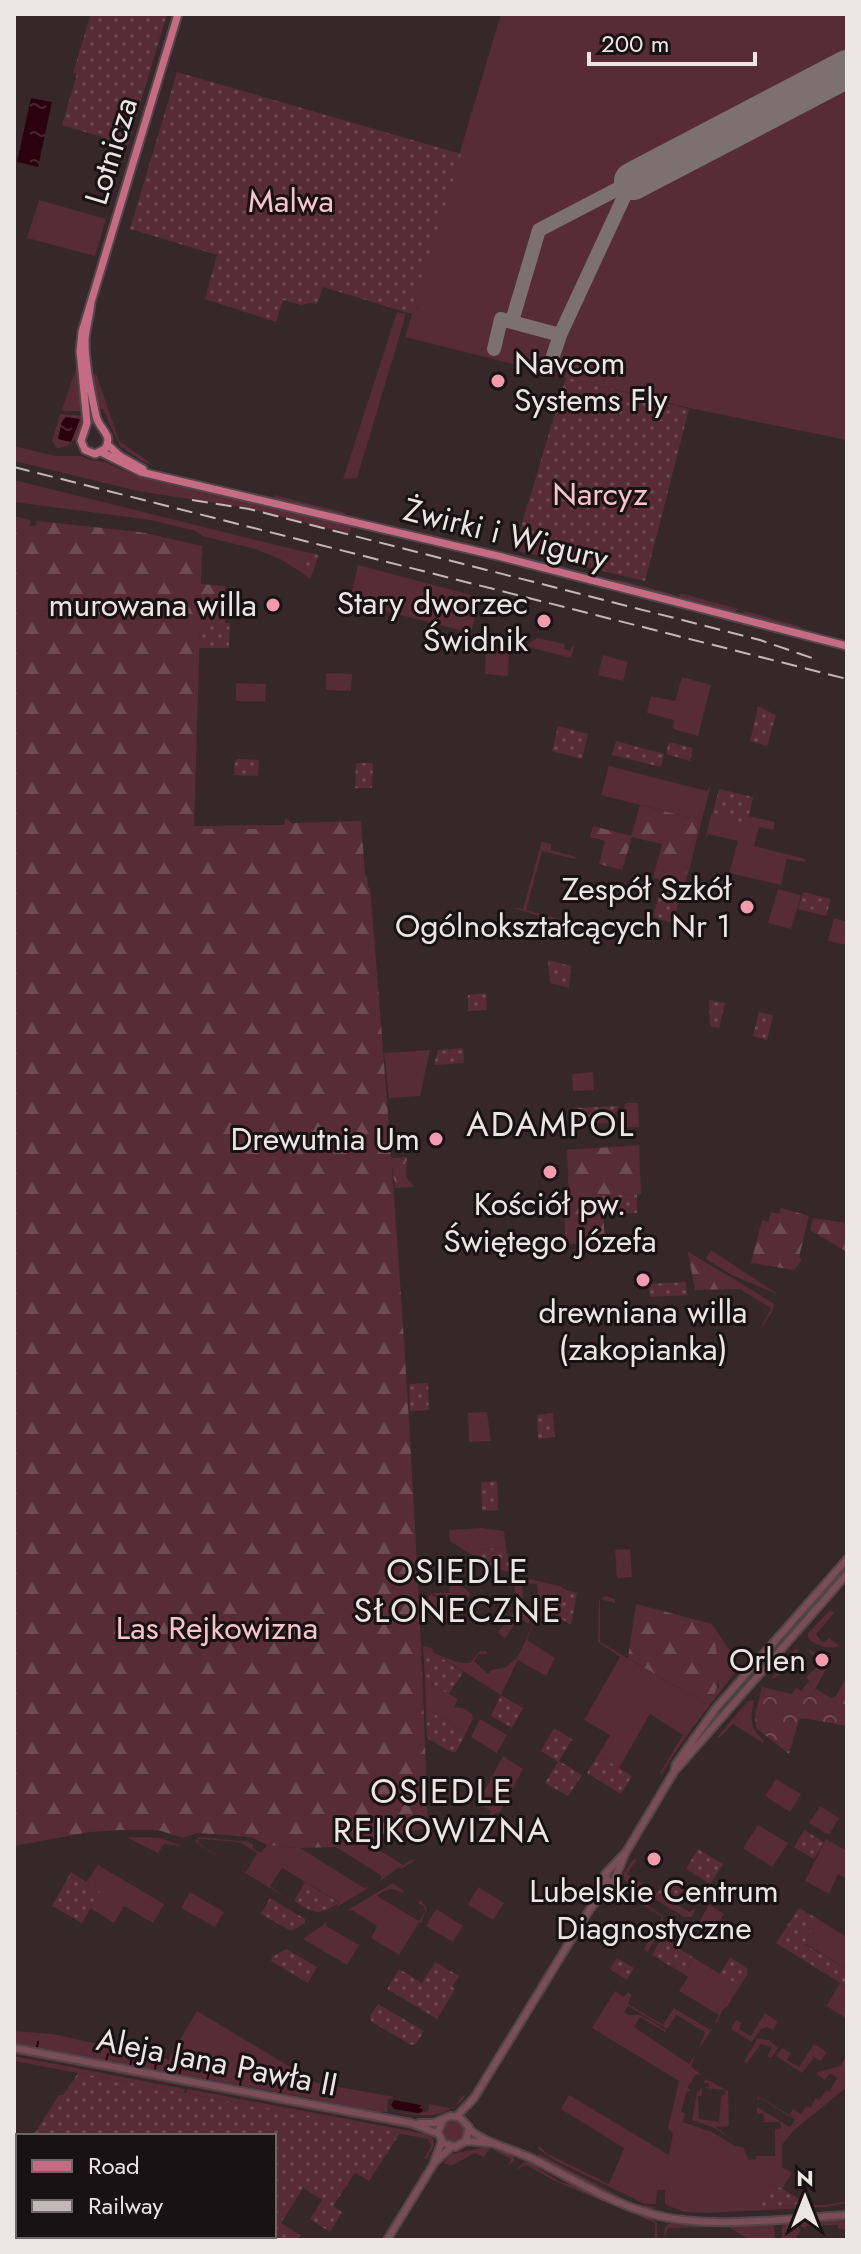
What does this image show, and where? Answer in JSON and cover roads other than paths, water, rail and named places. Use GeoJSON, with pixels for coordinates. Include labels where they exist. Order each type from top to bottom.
{"type":"FeatureCollection","features":[{"type":"Feature","properties":{"kind":"main road","name":"Lotnicza"},"geometry":{"type":"LineString","coordinates":[[86,429],[81,345],[84,322],[178,14]]}},
{"type":"Feature","properties":{"kind":"main road","name":"Lotnicza"},"geometry":{"type":"LineString","coordinates":[[91,302],[85,344],[100,427]]}},
{"type":"Feature","properties":{"kind":"main road"},"geometry":{"type":"LineString","coordinates":[[100,427],[107,433],[108,445],[101,452],[93,454],[84,448],[81,438],[86,429],[100,427]]}},
{"type":"Feature","properties":{"kind":"main road","name":"Żwirki i Wigury"},"geometry":{"type":"LineString","coordinates":[[108,445],[120,456],[152,474]]}},
{"type":"Feature","properties":{"kind":"main road","name":"Żwirki i Wigury"},"geometry":{"type":"LineString","coordinates":[[101,452],[132,469],[502,557],[847,646]]}},
{"type":"Feature","properties":{"kind":"street"},"geometry":{"type":"LineString","coordinates":[[674,1772],[676,1764],[716,1708],[847,1559]]}},
{"type":"Feature","properties":{"kind":"street"},"geometry":{"type":"LineString","coordinates":[[434,2163],[442,2122],[447,2117],[457,2116],[474,2098],[674,1772],[847,1574]]}},
{"type":"Feature","properties":{"kind":"street","name":"Aleja Jana Pawła II"},"geometry":{"type":"LineString","coordinates":[[14,2048],[411,2123],[442,2122]]}},
{"type":"Feature","properties":{"kind":"street"},"geometry":{"type":"LineString","coordinates":[[466,2141],[474,2098]]}},
{"type":"Feature","properties":{"kind":"street"},"geometry":{"type":"LineString","coordinates":[[457,2116],[494,2144],[534,2159],[626,2205],[670,2218],[706,2221],[847,2215]]}},
{"type":"Feature","properties":{"kind":"street","name":"Aleja Jana Pawła II"},"geometry":{"type":"LineString","coordinates":[[411,2123],[440,2138]]}},
{"type":"Feature","properties":{"kind":"street"},"geometry":{"type":"LineString","coordinates":[[440,2138],[451,2147]]}},
{"type":"Feature","properties":{"kind":"street"},"geometry":{"type":"LineString","coordinates":[[387,2240],[434,2163],[451,2147],[466,2141],[494,2144]]}},
{"type":"Feature","properties":{"kind":"water"},"geometry":{"type":"Polygon","coordinates":[[[31,98],[52,102],[38,167],[17,162],[31,98]]]}},
{"type":"Feature","properties":{"kind":"water"},"geometry":{"type":"Polygon","coordinates":[[[66,417],[80,419],[71,442],[58,439],[66,417]]]}},
{"type":"Feature","properties":{"kind":"water"},"geometry":{"type":"Polygon","coordinates":[[[394,2100],[421,2105],[423,2111],[394,2109],[391,2105],[394,2100]]]}},
{"type":"Feature","properties":{"kind":"waterway"},"geometry":{"type":"LineString","coordinates":[[37,2048],[38,2042]]}},
{"type":"Feature","properties":{"kind":"waterway"},"geometry":{"type":"LineString","coordinates":[[106,2061],[108,2054]]}},
{"type":"Feature","properties":{"kind":"waterway"},"geometry":{"type":"LineString","coordinates":[[130,2066],[132,2058]]}},
{"type":"Feature","properties":{"kind":"waterway"},"geometry":{"type":"LineString","coordinates":[[155,2070],[156,2063]]}},
{"type":"Feature","properties":{"kind":"waterway"},"geometry":{"type":"LineString","coordinates":[[179,2075],[181,2068]]}},
{"type":"Feature","properties":{"kind":"waterway"},"geometry":{"type":"LineString","coordinates":[[207,2080],[209,2073]]}},
{"type":"Feature","properties":{"kind":"waterway"},"geometry":{"type":"LineString","coordinates":[[240,2086],[241,2079]]}},
{"type":"Feature","properties":{"kind":"waterway"},"geometry":{"type":"LineString","coordinates":[[280,2094],[282,2086]]}},
{"type":"Feature","properties":{"kind":"railway"},"geometry":{"type":"LineString","coordinates":[[14,467],[847,679]]}},
{"type":"Feature","properties":{"kind":"railway"},"geometry":{"type":"LineString","coordinates":[[192,500],[249,509],[760,640],[812,658]]}},
{"type":"Feature","properties":{"kind":"place","name":"Navcom Systems Fly"},"geometry":{"type":"Point","coordinates":[498,381]}},
{"type":"Feature","properties":{"kind":"place","name":"murowana willa"},"geometry":{"type":"Point","coordinates":[273,605]}},
{"type":"Feature","properties":{"kind":"place","name":"Stary dworzec Świdnik"},"geometry":{"type":"Point","coordinates":[544,621]}},
{"type":"Feature","properties":{"kind":"place","name":"Zespół Szkół Ogólnokształcących Nr 1"},"geometry":{"type":"Point","coordinates":[747,907]}},
{"type":"Feature","properties":{"kind":"place","name":"Drewutnia Um"},"geometry":{"type":"Point","coordinates":[436,1139]}},
{"type":"Feature","properties":{"kind":"place","name":"Kościół pw. Świętego Józefa"},"geometry":{"type":"Point","coordinates":[550,1172]}},
{"type":"Feature","properties":{"kind":"place","name":"drewniana willa (zakopianka)"},"geometry":{"type":"Point","coordinates":[643,1280]}},
{"type":"Feature","properties":{"kind":"place","name":"Orlen"},"geometry":{"type":"Point","coordinates":[822,1660]}},
{"type":"Feature","properties":{"kind":"place","name":"Lubelskie Centrum Diagnostyczne"},"geometry":{"type":"Point","coordinates":[654,1859]}},
{"type":"Feature","properties":{"kind":"district","name":"ADAMPOL"},"geometry":{"type":"Point","coordinates":[551,1124]}},
{"type":"Feature","properties":{"kind":"district","name":"OSIEDLE SŁONECZNE"},"geometry":{"type":"Point","coordinates":[458,1590]}},
{"type":"Feature","properties":{"kind":"district","name":"OSIEDLE REJKOWIZNA"},"geometry":{"type":"Point","coordinates":[442,1810]}},
{"type":"Feature","properties":{"kind":"park label","name":"Malwa"},"geometry":{"type":"Point","coordinates":[291,201]}},
{"type":"Feature","properties":{"kind":"park label","name":"Narcyz"},"geometry":{"type":"Point","coordinates":[600,494]}},
{"type":"Feature","properties":{"kind":"park label","name":"Las Rejkowizna"},"geometry":{"type":"Point","coordinates":[217,1628]}}]}
